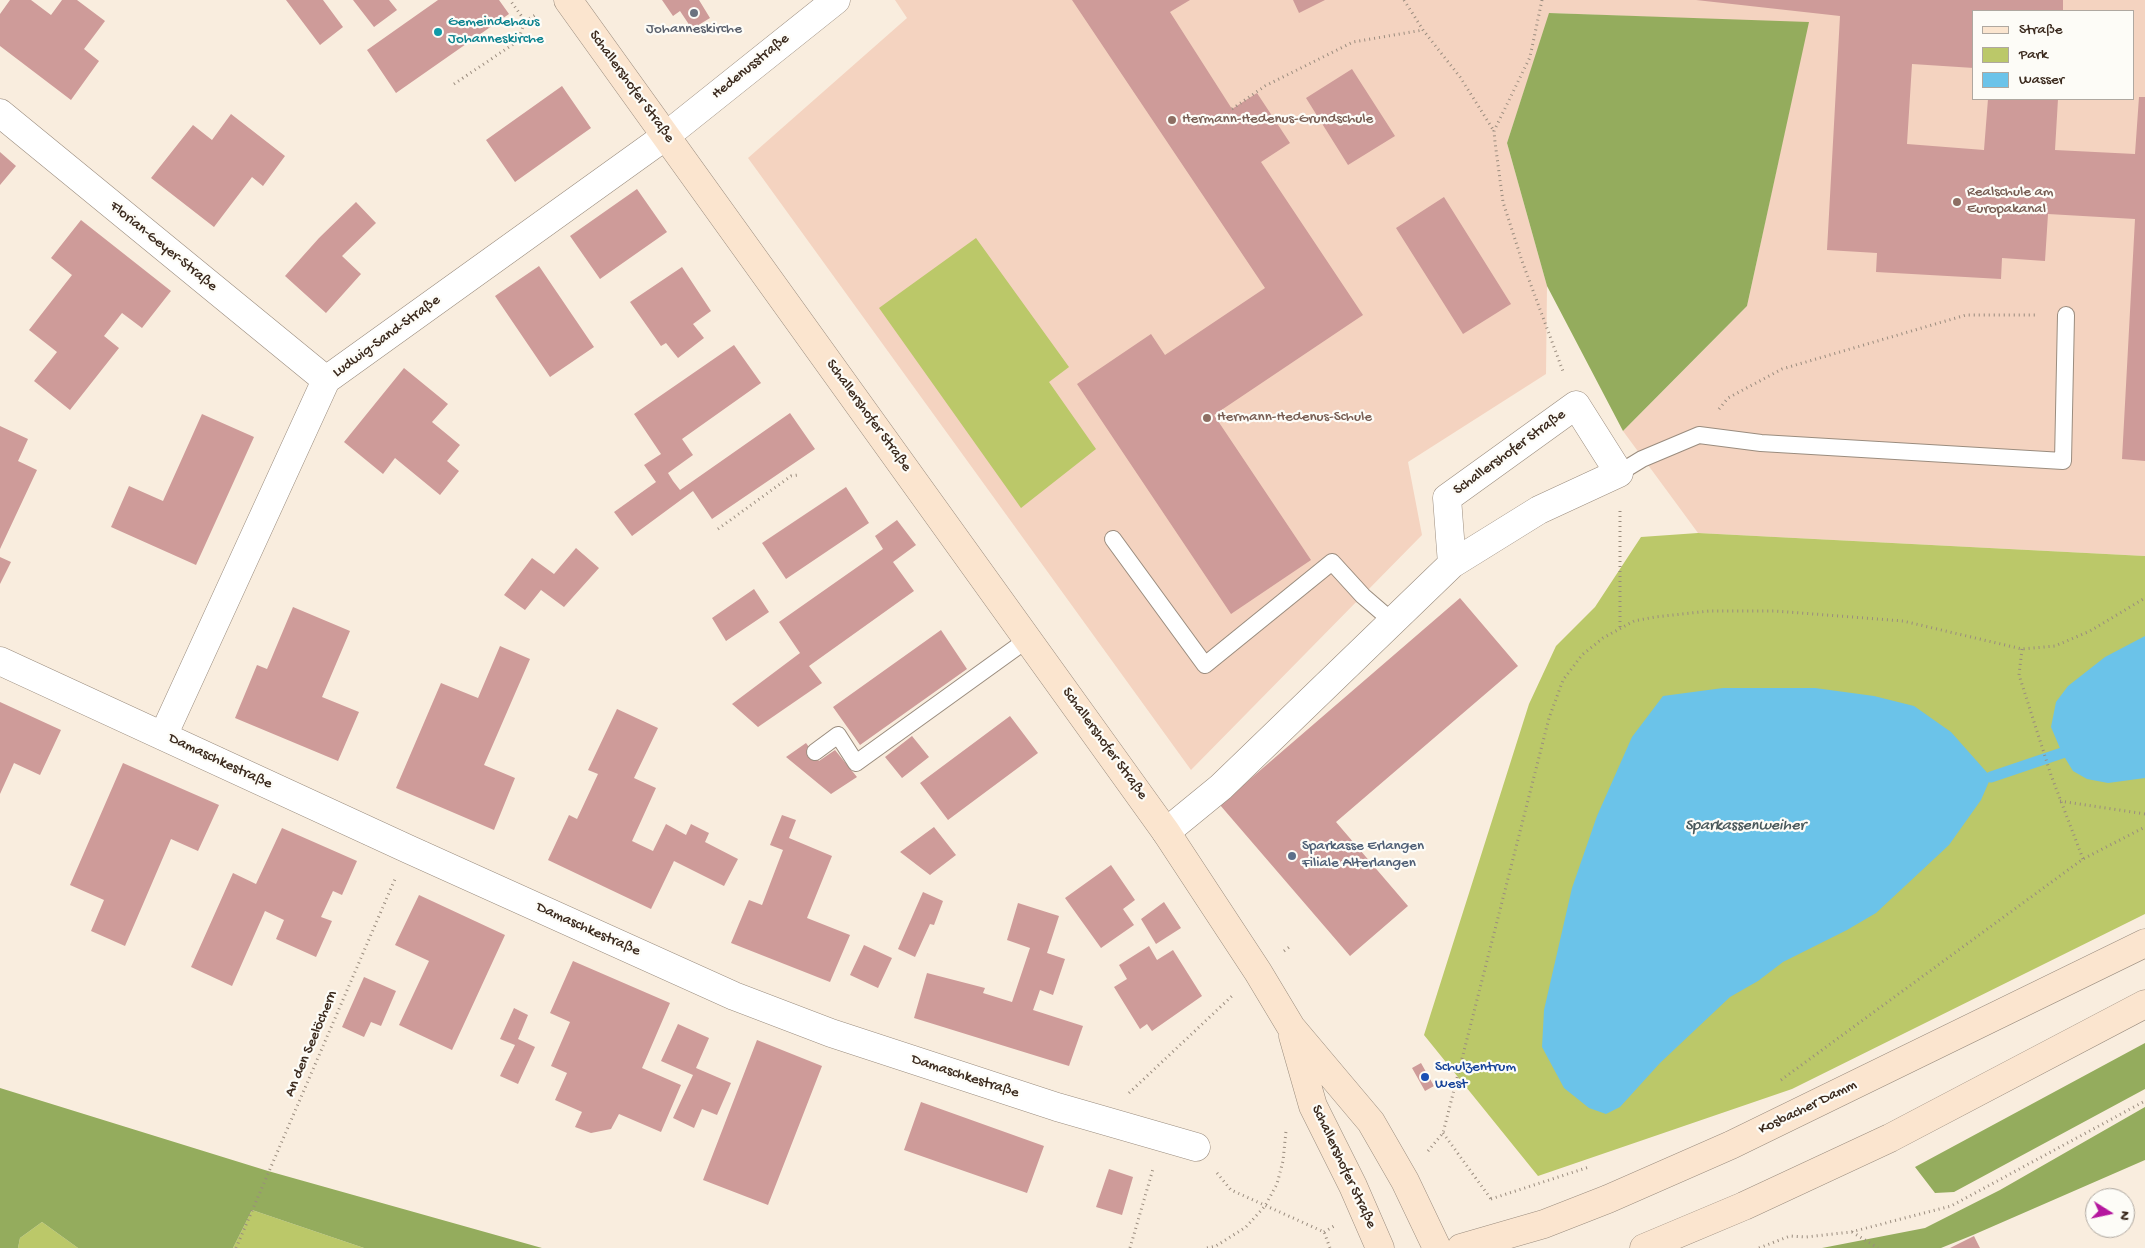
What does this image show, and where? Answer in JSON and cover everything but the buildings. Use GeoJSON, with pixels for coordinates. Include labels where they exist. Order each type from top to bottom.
{"type":"FeatureCollection","features":[{"type":"Feature","properties":{"kind":"street","name":"Schallershofer Straße"},"geometry":{"type":"LineString","coordinates":[[568,0],[1166,832],[1258,972],[1291,1028],[1372,1122],[1401,1173],[1437,1248]]}},
{"type":"Feature","properties":{"kind":"street","name":"Hedenusstraße"},"geometry":{"type":"LineString","coordinates":[[666,135],[836,0]]}},
{"type":"Feature","properties":{"kind":"street","name":"Florian-Geyer-Straße"},"geometry":{"type":"LineString","coordinates":[[0,113],[326,380]]}},
{"type":"Feature","properties":{"kind":"street","name":"Ludwig-Sand-Straße"},"geometry":{"type":"LineString","coordinates":[[163,736],[326,380],[666,135]]}},
{"type":"Feature","properties":{"kind":"street","name":"Schallershofer Straße"},"geometry":{"type":"LineString","coordinates":[[1452,564],[1447,498],[1576,405],[1613,476]]}},
{"type":"Feature","properties":{"kind":"street"},"geometry":{"type":"LineString","coordinates":[[1166,832],[1221,787],[1452,564],[1539,510],[1613,476]]}},
{"type":"Feature","properties":{"kind":"street","name":"Damaschkestraße"},"geometry":{"type":"LineString","coordinates":[[0,661],[408,849],[734,996],[831,1033],[1057,1107],[1196,1147]]}},
{"type":"Feature","properties":{"kind":"street","name":"Kosbacher Damm"},"geometry":{"type":"LineString","coordinates":[[1461,1248],[1544,1224],[1608,1199],[1731,1145],[2145,943]]}},
{"type":"Feature","properties":{"kind":"street"},"geometry":{"type":"LineString","coordinates":[[1644,1248],[1670,1242],[1890,1138],[2145,1004]]}},
{"type":"Feature","properties":{"kind":"street","name":"Schallershofer Straße"},"geometry":{"type":"LineString","coordinates":[[1291,1028],[1313,1106],[1353,1186],[1380,1248]]}},
{"type":"Feature","properties":{"kind":"lane"},"geometry":{"type":"LineString","coordinates":[[1613,476],[1642,459],[1699,435],[1761,443],[2064,461],[2066,315]]}},
{"type":"Feature","properties":{"kind":"lane"},"geometry":{"type":"LineString","coordinates":[[1112,539],[1205,666],[1332,562],[1363,596],[1392,622]]}},
{"type":"Feature","properties":{"kind":"lane"},"geometry":{"type":"LineString","coordinates":[[815,752],[838,735],[856,763],[1028,639]]}},
{"type":"Feature","properties":{"kind":"path"},"geometry":{"type":"LineString","coordinates":[[510,0],[525,21]]}},
{"type":"Feature","properties":{"kind":"path"},"geometry":{"type":"LineString","coordinates":[[1404,0],[1423,30],[1460,77],[1494,131],[1504,202],[1522,261],[1576,405]]}},
{"type":"Feature","properties":{"kind":"path"},"geometry":{"type":"LineString","coordinates":[[1494,131],[1530,57],[1542,0]]}},
{"type":"Feature","properties":{"kind":"path"},"geometry":{"type":"LineString","coordinates":[[454,84],[518,41],[525,21],[538,14]]}},
{"type":"Feature","properties":{"kind":"path"},"geometry":{"type":"LineString","coordinates":[[1232,109],[1265,86],[1353,42],[1423,30]]}},
{"type":"Feature","properties":{"kind":"path"},"geometry":{"type":"LineString","coordinates":[[1728,398],[1782,369],[1966,315],[2066,315]]}},
{"type":"Feature","properties":{"kind":"path"},"geometry":{"type":"LineString","coordinates":[[718,529],[791,476],[798,475]]}},
{"type":"Feature","properties":{"kind":"path"},"geometry":{"type":"LineString","coordinates":[[1613,476],[1620,505],[1620,628]]}},
{"type":"Feature","properties":{"kind":"path"},"geometry":{"type":"LineString","coordinates":[[1594,1166],[1491,1199],[1443,1133],[1548,718],[1563,680],[1582,655],[1603,638],[1634,621],[1709,611],[1813,613],[1903,621],[2022,649],[2055,646],[2082,635],[2145,598]]}},
{"type":"Feature","properties":{"kind":"path"},"geometry":{"type":"LineString","coordinates":[[2022,649],[2019,675],[2051,776],[2083,859]]}},
{"type":"Feature","properties":{"kind":"path"},"geometry":{"type":"LineString","coordinates":[[2060,801],[2145,814]]}},
{"type":"Feature","properties":{"kind":"path"},"geometry":{"type":"LineString","coordinates":[[1777,1083],[2083,859],[2145,827]]}},
{"type":"Feature","properties":{"kind":"path","name":"An den Seelöchern"},"geometry":{"type":"LineString","coordinates":[[236,1248],[408,849]]}},
{"type":"Feature","properties":{"kind":"path"},"geometry":{"type":"LineString","coordinates":[[1258,972],[1292,945]]}},
{"type":"Feature","properties":{"kind":"path"},"geometry":{"type":"LineString","coordinates":[[1102,1120],[1234,994],[1238,1003]]}},
{"type":"Feature","properties":{"kind":"path"},"geometry":{"type":"LineString","coordinates":[[1759,1248],[1790,1236],[1806,1237],[1851,1232],[1951,1206],[2145,1101]]}},
{"type":"Feature","properties":{"kind":"path"},"geometry":{"type":"LineString","coordinates":[[1207,1248],[1216,1246],[1246,1227],[1265,1206],[1277,1184],[1284,1161],[1285,1127]]}},
{"type":"Feature","properties":{"kind":"path"},"geometry":{"type":"LineString","coordinates":[[1130,1248],[1163,1138]]}},
{"type":"Feature","properties":{"kind":"path"},"geometry":{"type":"LineString","coordinates":[[1196,1147],[1231,1190],[1324,1232],[1330,1248]]}},
{"type":"Feature","properties":{"kind":"path"},"geometry":{"type":"LineString","coordinates":[[1851,1232],[1878,1248]]}},
{"type":"Feature","properties":{"kind":"shaded area","name":"Hermann-Hedenus-Schule"},"geometry":{"type":"Polygon","coordinates":[[[895,0],[2145,0],[2145,556],[1698,533],[1623,431],[1747,306],[1808,23],[1550,13],[1507,143],[1547,286],[1546,374],[1408,462],[1422,535],[1191,770],[748,158],[907,18],[895,0]]]}},
{"type":"Feature","properties":{"kind":"green space"},"geometry":{"type":"Polygon","coordinates":[[[1549,13],[1809,22],[1747,306],[1623,431],[1547,286],[1507,143],[1549,13]]]}},
{"type":"Feature","properties":{"kind":"green space"},"geometry":{"type":"Polygon","coordinates":[[[976,238],[1069,367],[1049,382],[1096,449],[1021,508],[879,308],[976,238]]]}},
{"type":"Feature","properties":{"kind":"green space"},"geometry":{"type":"Polygon","coordinates":[[[1698,533],[2145,556],[2145,914],[1792,1089],[1538,1176],[1424,1035],[1529,704],[1556,646],[1595,607],[1641,537],[1698,533]]]}},
{"type":"Feature","properties":{"kind":"green space"},"geometry":{"type":"Polygon","coordinates":[[[2145,1043],[2145,1089],[1954,1192],[1935,1193],[1915,1167],[2145,1043]]]}},
{"type":"Feature","properties":{"kind":"green space"},"geometry":{"type":"Polygon","coordinates":[[[0,1088],[268,1171],[542,1248],[364,1248],[252,1210],[233,1248],[78,1248],[42,1222],[20,1238],[18,1248],[0,1248],[0,1088]]]}},
{"type":"Feature","properties":{"kind":"green space"},"geometry":{"type":"Polygon","coordinates":[[[2145,1107],[2145,1160],[1941,1248],[1822,1248],[1925,1228],[2000,1190],[2145,1107]]]}},
{"type":"Feature","properties":{"kind":"green space"},"geometry":{"type":"Polygon","coordinates":[[[252,1210],[364,1248],[233,1248],[252,1210]]]}},
{"type":"Feature","properties":{"kind":"green space"},"geometry":{"type":"Polygon","coordinates":[[[42,1222],[78,1248],[18,1248],[20,1238],[42,1222]]]}},
{"type":"Feature","properties":{"kind":"water"},"geometry":{"type":"Polygon","coordinates":[[[2145,636],[2145,778],[2108,783],[2087,779],[2073,771],[2062,753],[2051,727],[2056,702],[2068,686],[2105,657],[2145,636]]]}},
{"type":"Feature","properties":{"kind":"water","name":"Sparkassenweiher"},"geometry":{"type":"Polygon","coordinates":[[[1723,688],[1815,688],[1874,696],[1914,706],[1951,732],[1991,777],[1981,800],[1949,845],[1876,913],[1847,930],[1783,962],[1758,981],[1730,997],[1660,1063],[1620,1107],[1606,1114],[1589,1108],[1564,1088],[1542,1047],[1544,1010],[1572,888],[1597,816],[1632,737],[1663,696],[1723,688]]]}},
{"type":"Feature","properties":{"kind":"waterway"},"geometry":{"type":"LineString","coordinates":[[1991,777],[2062,753]]}},
{"type":"Feature","properties":{"kind":"place","name":"Johanneskirche"},"geometry":{"type":"Point","coordinates":[694,13]}},
{"type":"Feature","properties":{"kind":"place","name":"Gemeindehaus Johanneskirche"},"geometry":{"type":"Point","coordinates":[438,32]}},
{"type":"Feature","properties":{"kind":"place","name":"Hermann-Hedenus-Grundschule"},"geometry":{"type":"Point","coordinates":[1172,120]}},
{"type":"Feature","properties":{"kind":"place","name":"Realschule am Europakanal"},"geometry":{"type":"Point","coordinates":[1957,202]}},
{"type":"Feature","properties":{"kind":"place","name":"Hermann-Hedenus-Schule"},"geometry":{"type":"Point","coordinates":[1207,418]}},
{"type":"Feature","properties":{"kind":"place","name":"Sparkasse Erlangen Filiale Alterlangen"},"geometry":{"type":"Point","coordinates":[1292,856]}},
{"type":"Feature","properties":{"kind":"place","name":"Schulzentrum West"},"geometry":{"type":"Point","coordinates":[1425,1077]}}]}
